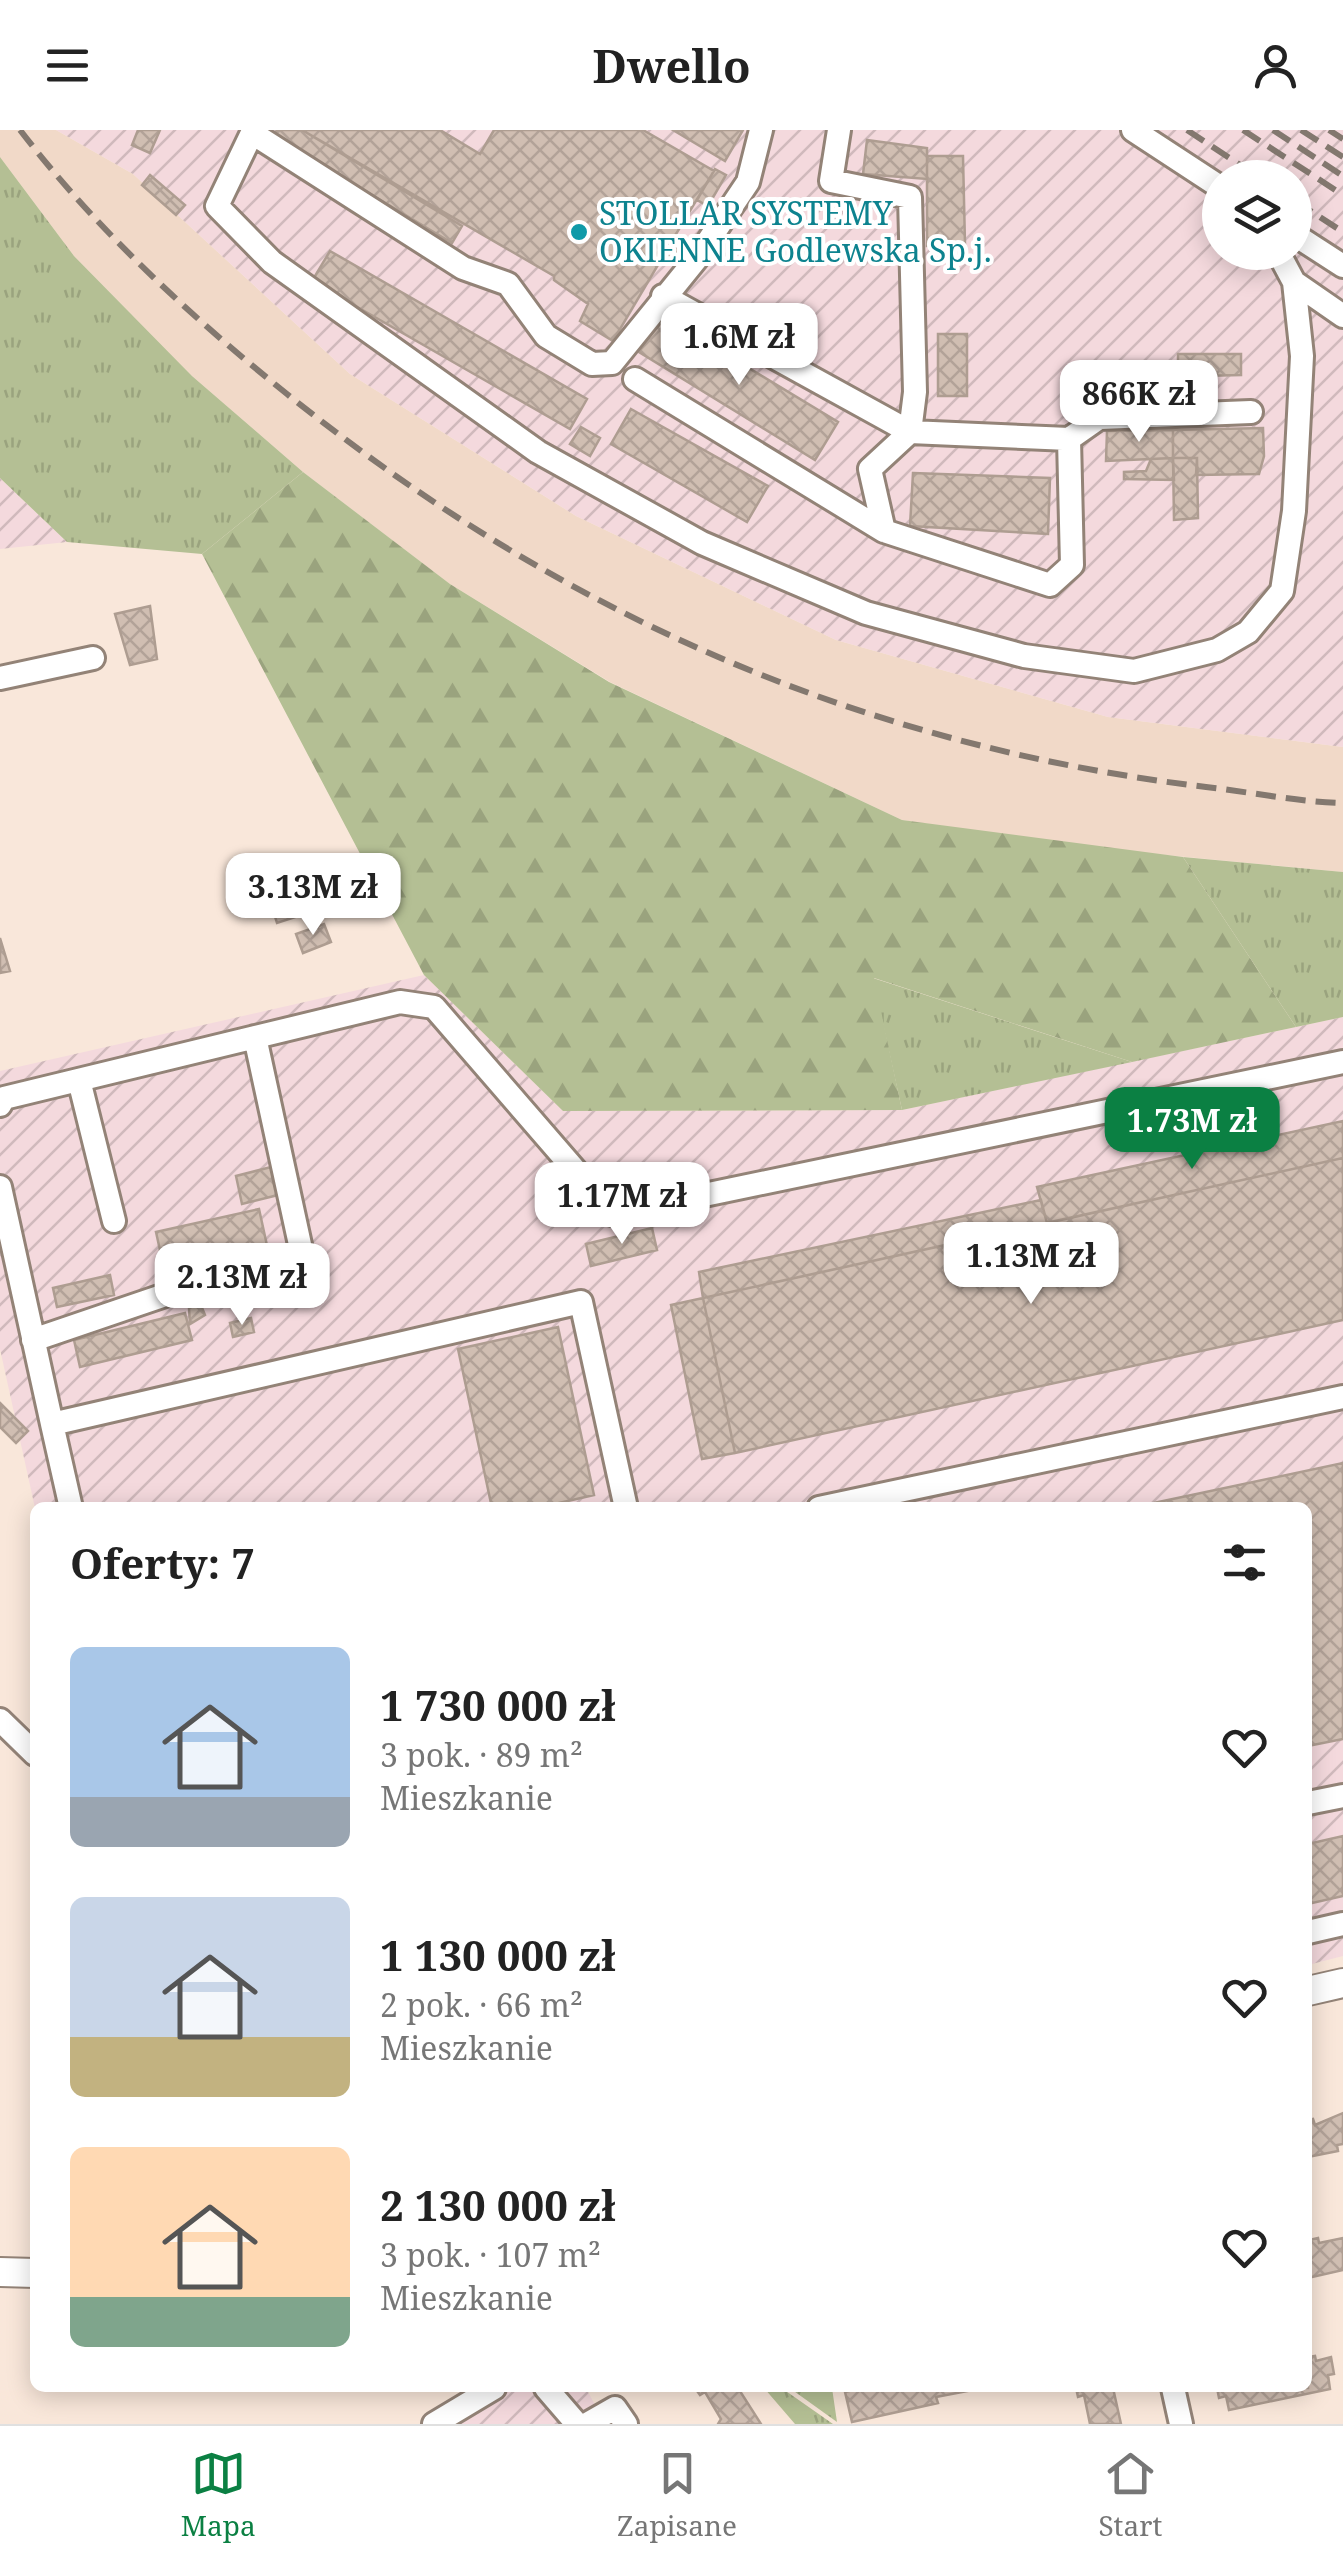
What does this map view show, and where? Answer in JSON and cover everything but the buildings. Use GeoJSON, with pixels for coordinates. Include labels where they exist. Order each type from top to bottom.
{"type":"FeatureCollection","features":[{"type":"Feature","properties":{"kind":"main road"},"geometry":{"type":"LineString","coordinates":[[1312,1991],[1343,1983]]}},
{"type":"Feature","properties":{"kind":"main road"},"geometry":{"type":"LineString","coordinates":[[0,2272],[30,2273]]}},
{"type":"Feature","properties":{"kind":"street"},"geometry":{"type":"LineString","coordinates":[[761,130],[748,182],[697,258],[612,363],[592,364],[546,336],[508,284],[463,268],[250,131],[217,206],[272,262],[538,452],[702,543],[866,613],[1024,656],[1134,671],[1216,650],[1248,632],[1282,590],[1294,511],[1302,356],[1294,282],[1288,270]]}},
{"type":"Feature","properties":{"kind":"street"},"geometry":{"type":"LineString","coordinates":[[840,130],[830,181],[910,197],[915,392],[910,432],[870,469],[884,532]]}},
{"type":"Feature","properties":{"kind":"street"},"geometry":{"type":"LineString","coordinates":[[1133,130],[1202,175]]}},
{"type":"Feature","properties":{"kind":"street"},"geometry":{"type":"LineString","coordinates":[[1312,246],[1343,266]]}},
{"type":"Feature","properties":{"kind":"street"},"geometry":{"type":"LineString","coordinates":[[1294,282],[1343,316]]}},
{"type":"Feature","properties":{"kind":"street"},"geometry":{"type":"LineString","coordinates":[[663,296],[910,432],[1069,438],[1099,418],[1251,412]]}},
{"type":"Feature","properties":{"kind":"street"},"geometry":{"type":"LineString","coordinates":[[635,379],[884,532],[1050,586],[1072,564],[1069,438]]}},
{"type":"Feature","properties":{"kind":"street"},"geometry":{"type":"LineString","coordinates":[[1099,418],[1114,383]]}},
{"type":"Feature","properties":{"kind":"street"},"geometry":{"type":"LineString","coordinates":[[0,678],[93,658]]}},
{"type":"Feature","properties":{"kind":"street"},"geometry":{"type":"LineString","coordinates":[[0,1105],[4,1098],[400,1002],[434,1007],[613,1214],[1343,1062]]}},
{"type":"Feature","properties":{"kind":"street"},"geometry":{"type":"LineString","coordinates":[[33,1340],[170,1294],[304,1263],[255,1037]]}},
{"type":"Feature","properties":{"kind":"street"},"geometry":{"type":"LineString","coordinates":[[79,1080],[114,1221]]}},
{"type":"Feature","properties":{"kind":"street"},"geometry":{"type":"LineString","coordinates":[[0,1187],[70,1502]]}},
{"type":"Feature","properties":{"kind":"street"},"geometry":{"type":"LineString","coordinates":[[52,1424],[581,1302],[625,1502]]}},
{"type":"Feature","properties":{"kind":"street"},"geometry":{"type":"LineString","coordinates":[[847,1502],[1343,1397]]}},
{"type":"Feature","properties":{"kind":"street"},"geometry":{"type":"LineString","coordinates":[[0,1720],[30,1749]]}},
{"type":"Feature","properties":{"kind":"street"},"geometry":{"type":"LineString","coordinates":[[1312,1802],[1343,1796]]}},
{"type":"Feature","properties":{"kind":"street"},"geometry":{"type":"LineString","coordinates":[[1312,1931],[1343,1924]]}},
{"type":"Feature","properties":{"kind":"street"},"geometry":{"type":"LineString","coordinates":[[434,2424],[487,2392]]}},
{"type":"Feature","properties":{"kind":"street"},"geometry":{"type":"LineString","coordinates":[[550,2392],[578,2424]]}},
{"type":"Feature","properties":{"kind":"street"},"geometry":{"type":"LineString","coordinates":[[566,2392],[578,2424]]}},
{"type":"Feature","properties":{"kind":"street"},"geometry":{"type":"LineString","coordinates":[[1174,2392],[1181,2424]]}},
{"type":"Feature","properties":{"kind":"street"},"geometry":{"type":"LineString","coordinates":[[587,2424],[615,2408],[626,2424]]}},
{"type":"Feature","properties":{"kind":"shaded area"},"geometry":{"type":"Polygon","coordinates":[[[0,130],[56,130],[133,174],[350,374],[576,516],[836,640],[1108,717],[1343,747],[1343,872],[1093,848],[902,820],[610,682],[450,584],[303,472],[192,376],[74,256],[0,157],[0,130]]]}},
{"type":"Feature","properties":{"kind":"shaded area"},"geometry":{"type":"Polygon","coordinates":[[[56,130],[1343,130],[1343,747],[1108,717],[836,640],[576,516],[350,374],[133,174],[56,130]]]}},
{"type":"Feature","properties":{"kind":"shaded area"},"geometry":{"type":"Polygon","coordinates":[[[0,478],[67,542],[0,549],[0,478]]]}},
{"type":"Feature","properties":{"kind":"shaded area"},"geometry":{"type":"Polygon","coordinates":[[[424,975],[563,1111],[902,1110],[1343,1017],[1343,1956],[1312,1964],[1312,1502],[34,1502],[0,1349],[0,1071],[424,975]]]}},
{"type":"Feature","properties":{"kind":"shaded area"},"geometry":{"type":"Polygon","coordinates":[[[502,2392],[588,2392],[605,2424],[450,2424],[502,2392]]]}},
{"type":"Feature","properties":{"kind":"green space"},"geometry":{"type":"Polygon","coordinates":[[[0,157],[74,256],[192,376],[303,472],[202,554],[67,542],[0,478],[0,157]]]}},
{"type":"Feature","properties":{"kind":"green space"},"geometry":{"type":"Polygon","coordinates":[[[303,472],[450,584],[609,682],[902,820],[1183,857],[1296,1027],[1132,1062],[874,978],[902,1110],[563,1111],[424,975],[202,554],[303,472]]]}},
{"type":"Feature","properties":{"kind":"green space"},"geometry":{"type":"Polygon","coordinates":[[[1183,857],[1343,872],[1343,1017],[1296,1027],[1183,857]]]}},
{"type":"Feature","properties":{"kind":"green space"},"geometry":{"type":"Polygon","coordinates":[[[873,978],[1132,1062],[902,1110],[873,978]]]}},
{"type":"Feature","properties":{"kind":"green space"},"geometry":{"type":"Polygon","coordinates":[[[767,2392],[787,2392],[833,2424],[795,2424],[767,2392]]]}},
{"type":"Feature","properties":{"kind":"green space"},"geometry":{"type":"Polygon","coordinates":[[[795,2392],[833,2392],[837,2422],[795,2392]]]}},
{"type":"Feature","properties":{"kind":"railway"},"geometry":{"type":"LineString","coordinates":[[20,130],[80,202],[146,270],[287,394],[390,472],[496,542],[606,604],[718,657],[834,702],[954,739],[1078,767],[1343,803]]}},
{"type":"Feature","properties":{"kind":"railway"},"geometry":{"type":"LineString","coordinates":[[1187,130],[1233,160]]}},
{"type":"Feature","properties":{"kind":"railway"},"geometry":{"type":"LineString","coordinates":[[1243,130],[1343,195]]}},
{"type":"Feature","properties":{"kind":"railway"},"geometry":{"type":"LineString","coordinates":[[1273,130],[1343,176]]}},
{"type":"Feature","properties":{"kind":"railway"},"geometry":{"type":"LineString","coordinates":[[1301,130],[1343,157]]}},
{"type":"Feature","properties":{"kind":"railway"},"geometry":{"type":"LineString","coordinates":[[1329,130],[1343,139]]}},
{"type":"Feature","properties":{"kind":"railway"},"geometry":{"type":"LineString","coordinates":[[1312,212],[1343,232]]}},
{"type":"Feature","properties":{"kind":"place","name":"STOLLAR SYSTEMY OKIENNE Godlewska Sp.j."},"geometry":{"type":"Point","coordinates":[579,232]}}]}
